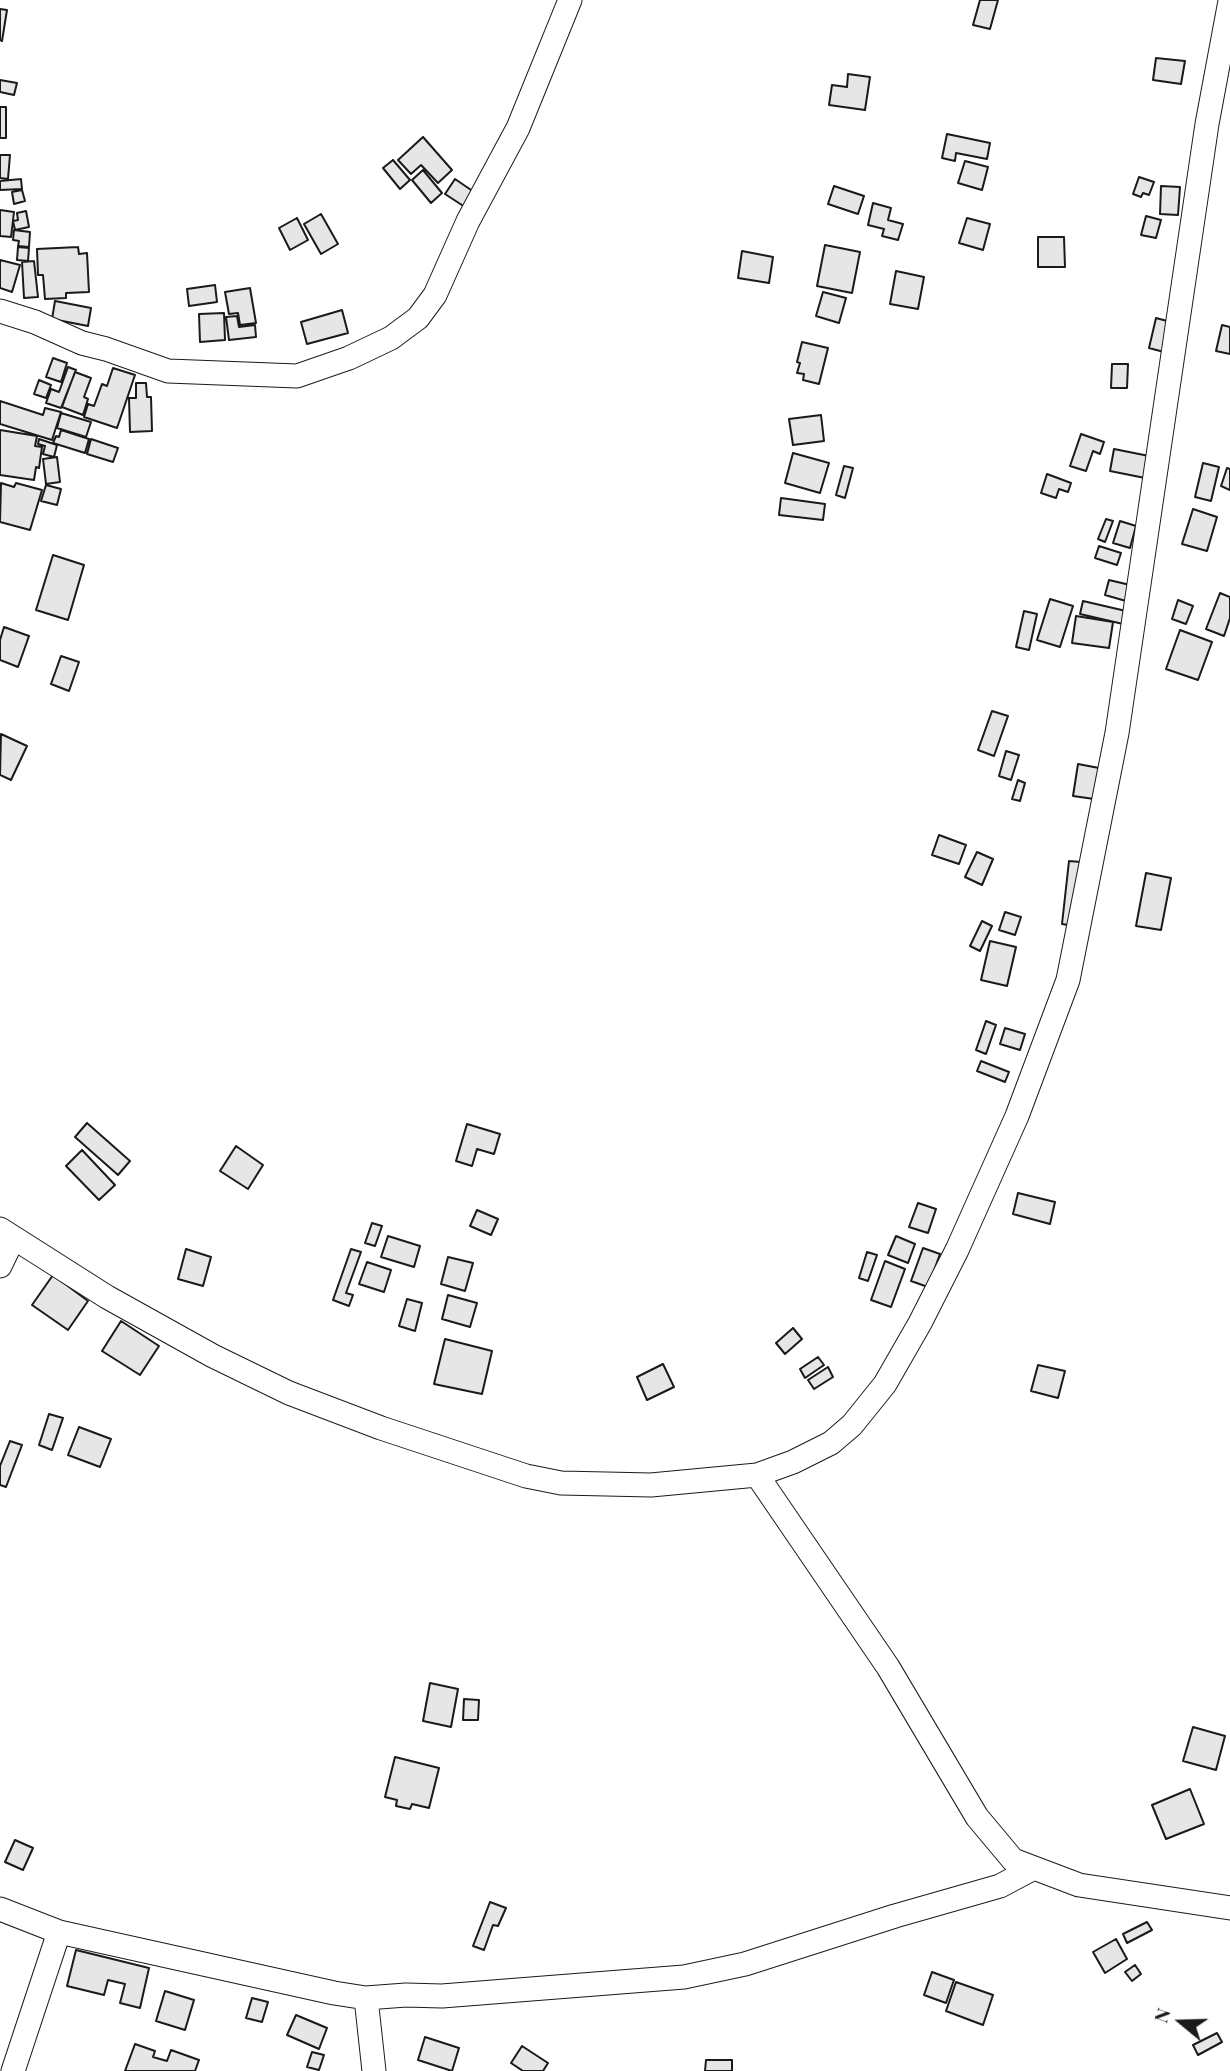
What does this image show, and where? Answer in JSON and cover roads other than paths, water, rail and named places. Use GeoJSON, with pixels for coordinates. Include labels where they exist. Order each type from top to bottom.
{"type":"FeatureCollection","features":[{"type":"Feature","properties":{"kind":"street"},"geometry":{"type":"LineString","coordinates":[[0,311],[35,322],[82,343],[168,370],[296,376],[349,358],[391,338],[418,318],[435,295],[468,221],[518,128],[570,0]]}},
{"type":"Feature","properties":{"kind":"street"},"geometry":{"type":"LineString","coordinates":[[0,1266],[7,1234],[107,1297],[213,1356],[289,1393],[381,1428],[526,1476],[561,1483],[651,1485],[757,1475],[793,1462],[831,1443],[852,1425],[885,1384],[957,1250],[1017,1116],[1068,980],[1117,733],[1207,124],[1230,1]]}},
{"type":"Feature","properties":{"kind":"street"},"geometry":{"type":"LineString","coordinates":[[757,1475],[888,1667],[977,1817],[1013,1860],[1079,1885],[1230,1908]]}},
{"type":"Feature","properties":{"kind":"street"},"geometry":{"type":"LineString","coordinates":[[0,1909],[59,1932],[334,1993],[366,1998],[442,1996],[684,1977],[745,1964],[1000,1886],[1032,1869]]}},
{"type":"Feature","properties":{"kind":"street"},"geometry":{"type":"LineString","coordinates":[[13,2071],[59,1932]]}},
{"type":"Feature","properties":{"kind":"street"},"geometry":{"type":"LineString","coordinates":[[366,1998],[374,2071]]}}]}
